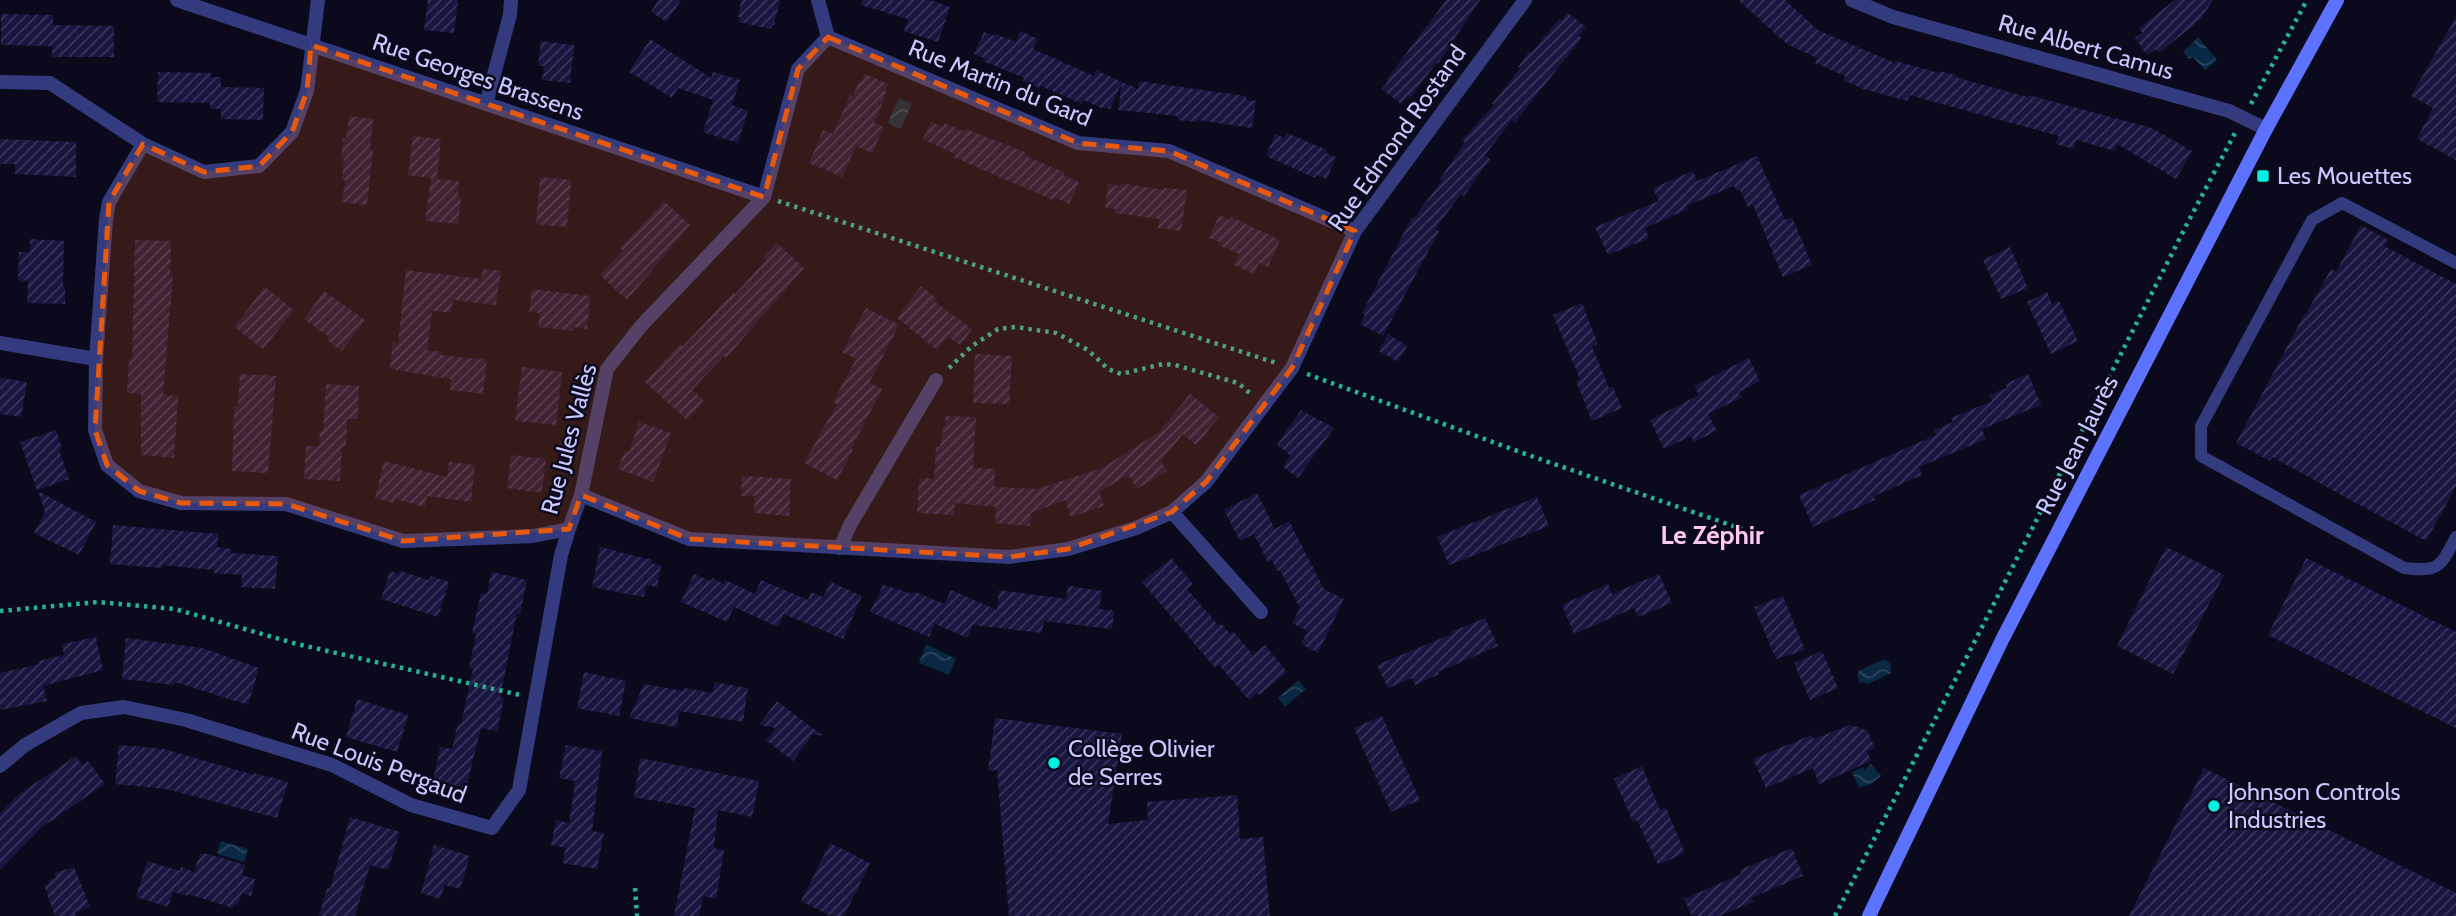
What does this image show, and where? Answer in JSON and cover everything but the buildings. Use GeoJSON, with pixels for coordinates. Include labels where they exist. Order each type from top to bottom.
{"type":"FeatureCollection","features":[{"type":"Feature","properties":{"kind":"main road","name":"Rue Jean Jaurès"},"geometry":{"type":"LineString","coordinates":[[1870,916],[2002,640],[2266,129],[2337,0]]}},
{"type":"Feature","properties":{"kind":"street","name":"Rue Georges Brassens"},"geometry":{"type":"LineString","coordinates":[[177,0],[764,197]]}},
{"type":"Feature","properties":{"kind":"street"},"geometry":{"type":"LineString","coordinates":[[0,82],[50,83],[143,144],[204,172],[259,166],[292,132],[307,91],[318,0]]}},
{"type":"Feature","properties":{"kind":"street"},"geometry":{"type":"LineString","coordinates":[[486,104],[510,15],[511,0]]}},
{"type":"Feature","properties":{"kind":"street"},"geometry":{"type":"LineString","coordinates":[[764,197],[798,69],[828,37],[818,0]]}},
{"type":"Feature","properties":{"kind":"street","name":"Rue Edmond Rostand"},"geometry":{"type":"LineString","coordinates":[[581,495],[689,539],[1009,557],[1068,549],[1136,528],[1172,512],[1206,482],[1292,368],[1354,231],[1525,0]]}},
{"type":"Feature","properties":{"kind":"street","name":"Rue Albert Camus"},"geometry":{"type":"LineString","coordinates":[[1852,0],[1893,17],[2229,111],[2266,129]]}},
{"type":"Feature","properties":{"kind":"street","name":"Rue Martin du Gard"},"geometry":{"type":"LineString","coordinates":[[828,37],[1078,143],[1169,151],[1354,231]]}},
{"type":"Feature","properties":{"kind":"street","name":"Rue Jules Vallès"},"geometry":{"type":"LineString","coordinates":[[143,144],[109,202],[106,219],[96,359],[95,430],[107,465],[139,491],[181,503],[286,504],[403,541],[533,536],[569,529],[581,495],[607,369],[642,326],[764,197]]}},
{"type":"Feature","properties":{"kind":"street"},"geometry":{"type":"LineString","coordinates":[[0,343],[96,359]]}},
{"type":"Feature","properties":{"kind":"street"},"geometry":{"type":"LineString","coordinates":[[840,548],[850,524],[936,380]]}},
{"type":"Feature","properties":{"kind":"street"},"geometry":{"type":"LineString","coordinates":[[1172,512],[1261,612]]}},
{"type":"Feature","properties":{"kind":"street","name":"Rue Louis Pergaud"},"geometry":{"type":"LineString","coordinates":[[0,766],[25,745],[81,713],[124,708],[186,720],[332,765],[411,805],[492,828],[520,790],[561,555],[569,529]]}},
{"type":"Feature","properties":{"kind":"lane"},"geometry":{"type":"LineString","coordinates":[[2456,263],[2342,203],[2312,220],[2201,426],[2201,456],[2404,568],[2427,571],[2443,561],[2456,537]]}},
{"type":"Feature","properties":{"kind":"path"},"geometry":{"type":"LineString","coordinates":[[1835,916],[2186,224],[2306,0]]}},
{"type":"Feature","properties":{"kind":"path"},"geometry":{"type":"LineString","coordinates":[[764,197],[1292,368],[1531,456],[1742,529]]}},
{"type":"Feature","properties":{"kind":"path"},"geometry":{"type":"LineString","coordinates":[[936,380],[972,346],[998,329],[1016,327],[1056,333],[1088,350],[1108,369],[1121,374],[1163,364],[1221,376],[1247,388],[1262,408]]}},
{"type":"Feature","properties":{"kind":"path"},"geometry":{"type":"LineString","coordinates":[[0,611],[98,602],[175,609],[297,644],[537,699]]}},
{"type":"Feature","properties":{"kind":"path"},"geometry":{"type":"LineString","coordinates":[[635,888],[637,916]]}},
{"type":"Feature","properties":{"kind":"highlighted area"},"geometry":{"type":"Polygon","coordinates":[[[828,37],[1078,143],[1169,151],[1355,231],[1292,368],[1206,482],[1172,512],[1068,549],[1009,557],[689,539],[581,495],[569,529],[403,541],[286,504],[181,503],[139,491],[107,465],[95,430],[109,202],[143,144],[204,172],[259,166],[292,132],[307,91],[311,45],[764,197],[798,69],[828,37]]]}},
{"type":"Feature","properties":{"kind":"water"},"geometry":{"type":"Polygon","coordinates":[[[2198,37],[2217,60],[2205,70],[2193,57],[2189,59],[2183,52],[2198,37]]]}},
{"type":"Feature","properties":{"kind":"water"},"geometry":{"type":"Polygon","coordinates":[[[899,98],[912,104],[901,128],[888,122],[899,98]]]}},
{"type":"Feature","properties":{"kind":"water"},"geometry":{"type":"Polygon","coordinates":[[[926,644],[956,659],[949,675],[919,663],[926,644]]]}},
{"type":"Feature","properties":{"kind":"water"},"geometry":{"type":"Polygon","coordinates":[[[1882,660],[1891,665],[1891,673],[1868,684],[1859,682],[1857,674],[1860,670],[1882,660]]]}},
{"type":"Feature","properties":{"kind":"water"},"geometry":{"type":"Polygon","coordinates":[[[1298,680],[1306,689],[1285,707],[1278,698],[1298,680]]]}},
{"type":"Feature","properties":{"kind":"water"},"geometry":{"type":"Polygon","coordinates":[[[1871,764],[1881,776],[1871,784],[1859,788],[1852,772],[1863,767],[1864,770],[1871,764]]]}},
{"type":"Feature","properties":{"kind":"water"},"geometry":{"type":"Polygon","coordinates":[[[221,841],[248,849],[244,862],[217,854],[221,841]]]}},
{"type":"Feature","properties":{"kind":"place","name":"Les Mouettes"},"geometry":{"type":"Point","coordinates":[2263,176]}},
{"type":"Feature","properties":{"kind":"place","name":"Collège Olivier de Serres"},"geometry":{"type":"Point","coordinates":[1054,763]}},
{"type":"Feature","properties":{"kind":"place","name":"Johnson Controls Industries"},"geometry":{"type":"Point","coordinates":[2214,806]}},
{"type":"Feature","properties":{"kind":"district","name":"Le Zéphir"},"geometry":{"type":"Point","coordinates":[1712,535]}}]}
